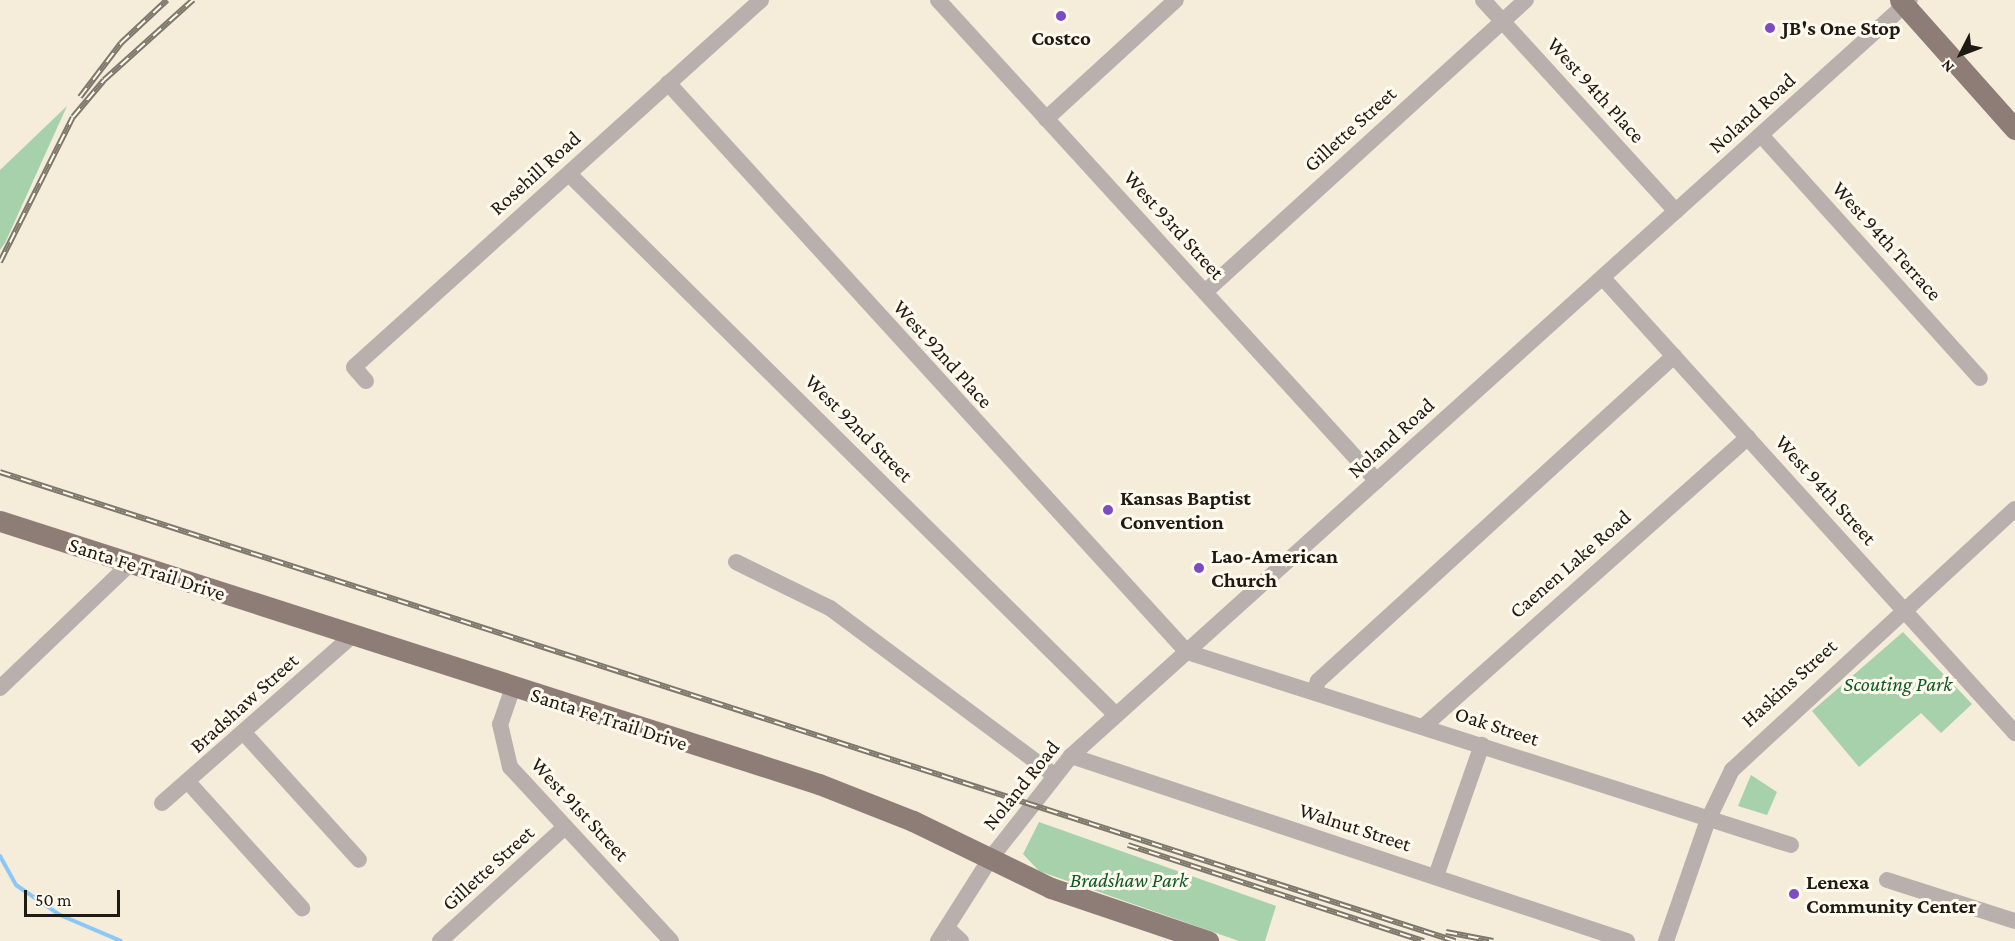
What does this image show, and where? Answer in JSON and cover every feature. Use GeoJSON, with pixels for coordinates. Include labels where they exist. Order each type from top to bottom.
{"type":"FeatureCollection","features":[{"type":"Feature","properties":{"kind":"main road"},"geometry":{"type":"LineString","coordinates":[[1902,1],[2015,129]]}},
{"type":"Feature","properties":{"kind":"main road","name":"Santa Fe Trail Drive"},"geometry":{"type":"LineString","coordinates":[[0,521],[354,635],[512,690],[850,795],[1051,888],[1208,941]]}},
{"type":"Feature","properties":{"kind":"street","name":"Rosehill Road"},"geometry":{"type":"LineString","coordinates":[[366,381],[354,367],[761,0]]}},
{"type":"Feature","properties":{"kind":"street","name":"West 93rd Street"},"geometry":{"type":"LineString","coordinates":[[938,0],[1377,481]]}},
{"type":"Feature","properties":{"kind":"street"},"geometry":{"type":"LineString","coordinates":[[1047,119],[1176,0]]}},
{"type":"Feature","properties":{"kind":"street","name":"West 94th Place"},"geometry":{"type":"LineString","coordinates":[[1483,0],[1676,211]]}},
{"type":"Feature","properties":{"kind":"street","name":"Gillette Street"},"geometry":{"type":"LineString","coordinates":[[1205,292],[1526,0]]}},
{"type":"Feature","properties":{"kind":"street","name":"Noland Road"},"geometry":{"type":"LineString","coordinates":[[943,934],[990,860],[1071,756],[1761,135],[1902,1]]}},
{"type":"Feature","properties":{"kind":"street","name":"West 92nd Place"},"geometry":{"type":"LineString","coordinates":[[668,83],[1187,652]]}},
{"type":"Feature","properties":{"kind":"street","name":"West 94th Terrace"},"geometry":{"type":"LineString","coordinates":[[1761,135],[1980,378]]}},
{"type":"Feature","properties":{"kind":"street","name":"West 92nd Street"},"geometry":{"type":"LineString","coordinates":[[568,174],[1116,715]]}},
{"type":"Feature","properties":{"kind":"street","name":"West 94th Street"},"geometry":{"type":"LineString","coordinates":[[1603,278],[2015,733]]}},
{"type":"Feature","properties":{"kind":"street"},"geometry":{"type":"LineString","coordinates":[[1314,692],[1334,666],[1674,356]]}},
{"type":"Feature","properties":{"kind":"street","name":"Caenen Lake Road"},"geometry":{"type":"LineString","coordinates":[[1424,726],[1748,437]]}},
{"type":"Feature","properties":{"kind":"street","name":"Haskins Street"},"geometry":{"type":"LineString","coordinates":[[1666,941],[1708,820],[1748,751],[2015,509]]}},
{"type":"Feature","properties":{"kind":"street"},"geometry":{"type":"LineString","coordinates":[[736,562],[830,608],[1054,775]]}},
{"type":"Feature","properties":{"kind":"street"},"geometry":{"type":"LineString","coordinates":[[0,688],[131,563]]}},
{"type":"Feature","properties":{"kind":"street","name":"Bradshaw Street"},"geometry":{"type":"LineString","coordinates":[[162,803],[189,783],[354,635]]}},
{"type":"Feature","properties":{"kind":"street","name":"Oak Street"},"geometry":{"type":"LineString","coordinates":[[1187,652],[1791,845]]}},
{"type":"Feature","properties":{"kind":"street","name":"West 91st Street"},"geometry":{"type":"LineString","coordinates":[[512,690],[500,724],[503,754],[566,827],[671,941]]}},
{"type":"Feature","properties":{"kind":"street"},"geometry":{"type":"LineString","coordinates":[[244,733],[359,860]]}},
{"type":"Feature","properties":{"kind":"street"},"geometry":{"type":"LineString","coordinates":[[1436,876],[1482,745]]}},
{"type":"Feature","properties":{"kind":"street","name":"Walnut Street"},"geometry":{"type":"LineString","coordinates":[[1071,756],[1087,766],[1436,876],[1627,941]]}},
{"type":"Feature","properties":{"kind":"street"},"geometry":{"type":"LineString","coordinates":[[189,783],[302,908]]}},
{"type":"Feature","properties":{"kind":"street","name":"Gillette Street"},"geometry":{"type":"LineString","coordinates":[[440,941],[566,827]]}},
{"type":"Feature","properties":{"kind":"street"},"geometry":{"type":"LineString","coordinates":[[1887,880],[2015,921]]}},
{"type":"Feature","properties":{"kind":"street"},"geometry":{"type":"LineString","coordinates":[[943,934],[961,941]]}},
{"type":"Feature","properties":{"kind":"green space"},"geometry":{"type":"Polygon","coordinates":[[[67,106],[5,243],[0,250],[0,170],[67,106]]]}},
{"type":"Feature","properties":{"kind":"green space","name":"Scouting Park"},"geometry":{"type":"Polygon","coordinates":[[[1903,632],[1972,704],[1941,733],[1921,713],[1859,767],[1812,711],[1903,632]]]}},
{"type":"Feature","properties":{"kind":"green space"},"geometry":{"type":"Polygon","coordinates":[[[1751,775],[1777,792],[1767,815],[1738,806],[1751,775]]]}},
{"type":"Feature","properties":{"kind":"green space","name":"Bradshaw Park"},"geometry":{"type":"Polygon","coordinates":[[[1039,822],[1276,906],[1265,941],[1239,941],[1039,871],[1023,854],[1039,822]]]}},
{"type":"Feature","properties":{"kind":"waterway"},"geometry":{"type":"LineString","coordinates":[[0,856],[16,885],[60,915],[121,941]]}},
{"type":"Feature","properties":{"kind":"railway"},"geometry":{"type":"LineString","coordinates":[[80,97],[121,43],[167,0]]}},
{"type":"Feature","properties":{"kind":"railway"},"geometry":{"type":"LineString","coordinates":[[0,262],[73,117],[104,80],[193,0]]}},
{"type":"Feature","properties":{"kind":"railway"},"geometry":{"type":"LineString","coordinates":[[0,472],[1455,941]]}},
{"type":"Feature","properties":{"kind":"railway"},"geometry":{"type":"LineString","coordinates":[[1128,845],[1424,941]]}},
{"type":"Feature","properties":{"kind":"railway"},"geometry":{"type":"LineString","coordinates":[[1446,932],[1493,941]]}},
{"type":"Feature","properties":{"kind":"place","name":"Costco"},"geometry":{"type":"Point","coordinates":[1061,16]}},
{"type":"Feature","properties":{"kind":"place","name":"JB's One Stop"},"geometry":{"type":"Point","coordinates":[1770,28]}},
{"type":"Feature","properties":{"kind":"place","name":"Kansas Baptist Convention"},"geometry":{"type":"Point","coordinates":[1108,510]}},
{"type":"Feature","properties":{"kind":"place","name":"Lao-American Church"},"geometry":{"type":"Point","coordinates":[1199,568]}},
{"type":"Feature","properties":{"kind":"place","name":"Lenexa Community Center"},"geometry":{"type":"Point","coordinates":[1794,894]}}]}
